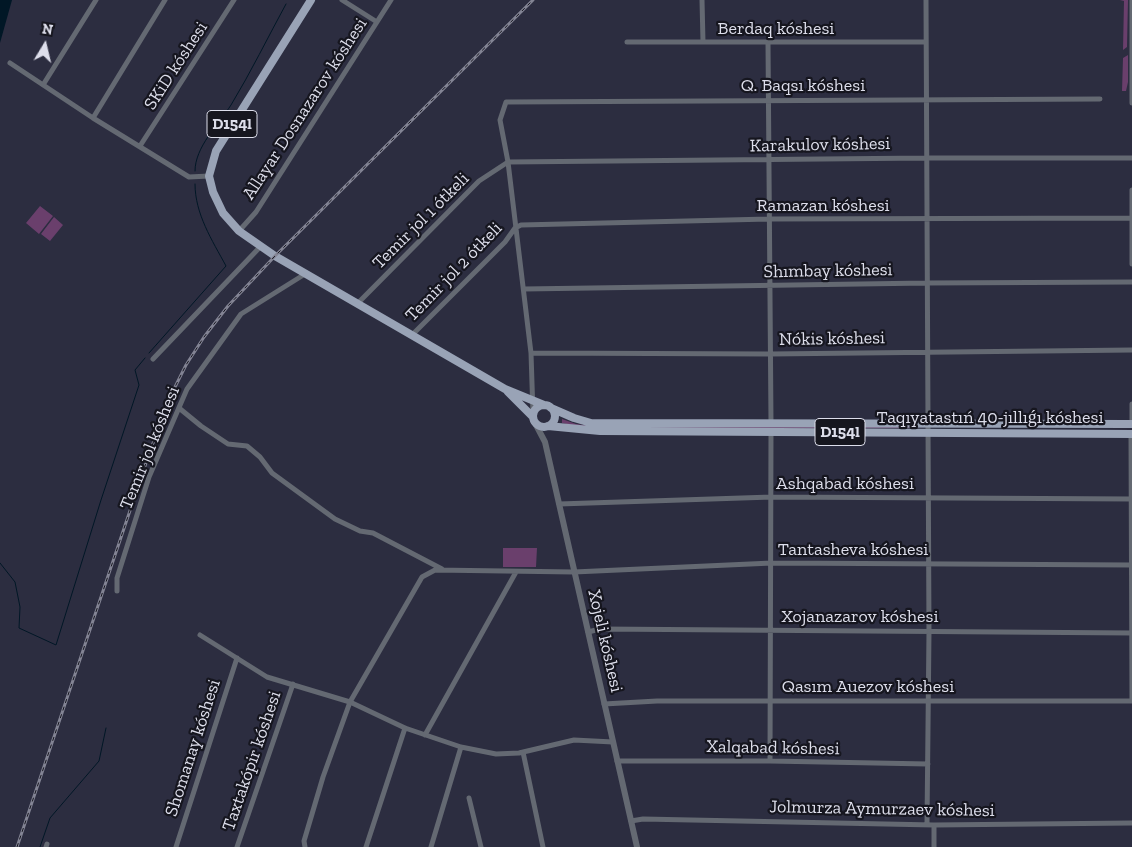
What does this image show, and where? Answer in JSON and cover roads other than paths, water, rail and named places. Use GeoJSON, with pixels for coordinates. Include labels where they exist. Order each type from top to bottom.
{"type":"FeatureCollection","features":[{"type":"Feature","properties":{"kind":"main road","name":"D154l"},"geometry":{"type":"LineString","coordinates":[[312,0],[216,151],[209,176],[213,192],[224,213],[239,231],[305,274],[505,388],[547,407]]}},
{"type":"Feature","properties":{"kind":"main road","name":"D154l"},"geometry":{"type":"LineString","coordinates":[[505,388],[541,426],[548,426]]}},
{"type":"Feature","properties":{"kind":"main road"},"geometry":{"type":"LineString","coordinates":[[534,418],[538,407],[547,407],[553,411],[554,418],[548,426]]}},
{"type":"Feature","properties":{"kind":"main road","name":"Taqıyatastıń 40-jıllıǵı kóshesi"},"geometry":{"type":"LineString","coordinates":[[547,407],[591,423],[928,422],[1132,424]]}},
{"type":"Feature","properties":{"kind":"main road","name":"Taqıyatastıń 40-jıllıǵı kóshesi"},"geometry":{"type":"LineString","coordinates":[[548,426],[600,431],[1132,434]]}},
{"type":"Feature","properties":{"kind":"street"},"geometry":{"type":"LineString","coordinates":[[43,85],[96,0]]}},
{"type":"Feature","properties":{"kind":"street"},"geometry":{"type":"LineString","coordinates":[[93,118],[165,0]]}},
{"type":"Feature","properties":{"kind":"street","name":"SKiD kóshesi"},"geometry":{"type":"LineString","coordinates":[[140,146],[234,0]]}},
{"type":"Feature","properties":{"kind":"street"},"geometry":{"type":"LineString","coordinates":[[342,0],[377,22]]}},
{"type":"Feature","properties":{"kind":"street","name":"Allayar Dosnazarov kóshesi"},"geometry":{"type":"LineString","coordinates":[[239,231],[256,212],[391,0]]}},
{"type":"Feature","properties":{"kind":"street"},"geometry":{"type":"LineString","coordinates":[[702,0],[703,42]]}},
{"type":"Feature","properties":{"kind":"street"},"geometry":{"type":"LineString","coordinates":[[926,0],[929,631],[927,824]]}},
{"type":"Feature","properties":{"kind":"street"},"geometry":{"type":"LineString","coordinates":[[1132,0],[1132,103]]}},
{"type":"Feature","properties":{"kind":"street","name":"Berdaq kóshesi"},"geometry":{"type":"LineString","coordinates":[[627,42],[925,42]]}},
{"type":"Feature","properties":{"kind":"street"},"geometry":{"type":"LineString","coordinates":[[768,43],[771,422]]}},
{"type":"Feature","properties":{"kind":"street"},"geometry":{"type":"LineString","coordinates":[[10,63],[93,118],[189,177],[209,176]]}},
{"type":"Feature","properties":{"kind":"street","name":"Q. Baqsı kóshesi"},"geometry":{"type":"LineString","coordinates":[[508,162],[500,120],[506,102],[1100,99]]}},
{"type":"Feature","properties":{"kind":"street","name":"Karakulov kóshesi"},"geometry":{"type":"LineString","coordinates":[[508,162],[1132,158]]}},
{"type":"Feature","properties":{"kind":"street"},"geometry":{"type":"LineString","coordinates":[[508,162],[532,353],[534,418],[545,442]]}},
{"type":"Feature","properties":{"kind":"street","name":"Temir jol 1 ótkeli"},"geometry":{"type":"LineString","coordinates":[[357,304],[478,181],[508,162]]}},
{"type":"Feature","properties":{"kind":"street"},"geometry":{"type":"LineString","coordinates":[[1132,190],[1132,264]]}},
{"type":"Feature","properties":{"kind":"street","name":"Ramazan kóshesi"},"geometry":{"type":"LineString","coordinates":[[516,228],[521,225],[769,219],[1132,218]]}},
{"type":"Feature","properties":{"kind":"street","name":"Temir jol 2 ótkeli"},"geometry":{"type":"LineString","coordinates":[[412,335],[506,242],[516,228]]}},
{"type":"Feature","properties":{"kind":"street"},"geometry":{"type":"LineString","coordinates":[[153,359],[261,246]]}},
{"type":"Feature","properties":{"kind":"street","name":"Temir jol kóshesi"},"geometry":{"type":"LineString","coordinates":[[117,591],[117,578],[150,477],[187,389],[240,314],[305,274]]}},
{"type":"Feature","properties":{"kind":"street","name":"Shımbay kóshesi"},"geometry":{"type":"LineString","coordinates":[[524,289],[1132,282]]}},
{"type":"Feature","properties":{"kind":"street","name":"Nókis kóshesi"},"geometry":{"type":"LineString","coordinates":[[532,353],[770,354],[1132,350]]}},
{"type":"Feature","properties":{"kind":"street"},"geometry":{"type":"LineString","coordinates":[[1132,404],[1132,424]]}},
{"type":"Feature","properties":{"kind":"street"},"geometry":{"type":"LineString","coordinates":[[179,408],[228,444],[247,446],[260,456],[272,473],[335,519],[360,531],[374,533],[445,570]]}},
{"type":"Feature","properties":{"kind":"street"},"geometry":{"type":"LineString","coordinates":[[545,442],[548,426]]}},
{"type":"Feature","properties":{"kind":"street"},"geometry":{"type":"LineString","coordinates":[[770,761],[771,431]]}},
{"type":"Feature","properties":{"kind":"street"},"geometry":{"type":"LineString","coordinates":[[1132,434],[1132,701]]}},
{"type":"Feature","properties":{"kind":"street","name":"Xojeli kóshesi"},"geometry":{"type":"LineString","coordinates":[[545,442],[637,847]]}},
{"type":"Feature","properties":{"kind":"street","name":"Ashqabad kóshesi"},"geometry":{"type":"LineString","coordinates":[[558,504],[772,497],[1132,499]]}},
{"type":"Feature","properties":{"kind":"street","name":"Tantasheva kóshesi"},"geometry":{"type":"LineString","coordinates":[[445,570],[574,572],[772,563],[1132,565]]}},
{"type":"Feature","properties":{"kind":"street"},"geometry":{"type":"LineString","coordinates":[[304,844],[323,777],[350,702],[422,577],[435,570],[445,570]]}},
{"type":"Feature","properties":{"kind":"street"},"geometry":{"type":"LineString","coordinates":[[425,735],[516,572]]}},
{"type":"Feature","properties":{"kind":"street","name":"Xojanazarov kóshesi"},"geometry":{"type":"LineString","coordinates":[[588,632],[600,629],[1132,633]]}},
{"type":"Feature","properties":{"kind":"street"},"geometry":{"type":"LineString","coordinates":[[200,635],[267,677],[350,702],[405,728],[461,747],[496,754],[523,752],[574,740],[613,742]]}},
{"type":"Feature","properties":{"kind":"street","name":"Shomanay kóshesi"},"geometry":{"type":"LineString","coordinates":[[176,847],[237,658]]}},
{"type":"Feature","properties":{"kind":"street","name":"Taxtakópir kóshesi"},"geometry":{"type":"LineString","coordinates":[[237,847],[293,684]]}},
{"type":"Feature","properties":{"kind":"street","name":"Qasım Auezov kóshesi"},"geometry":{"type":"LineString","coordinates":[[604,704],[657,701],[1132,701]]}},
{"type":"Feature","properties":{"kind":"street"},"geometry":{"type":"LineString","coordinates":[[366,847],[405,728]]}},
{"type":"Feature","properties":{"kind":"street"},"geometry":{"type":"LineString","coordinates":[[431,847],[461,747]]}},
{"type":"Feature","properties":{"kind":"street"},"geometry":{"type":"LineString","coordinates":[[523,752],[543,847]]}},
{"type":"Feature","properties":{"kind":"street","name":"Xalqabad kóshesi"},"geometry":{"type":"LineString","coordinates":[[617,761],[928,764]]}},
{"type":"Feature","properties":{"kind":"street"},"geometry":{"type":"LineString","coordinates":[[469,798],[481,847]]}},
{"type":"Feature","properties":{"kind":"street","name":"Jolmurza Aymurzaev kóshesi"},"geometry":{"type":"LineString","coordinates":[[631,821],[644,819],[927,824],[1132,823]]}},
{"type":"Feature","properties":{"kind":"street"},"geometry":{"type":"LineString","coordinates":[[934,824],[934,847]]}},
{"type":"Feature","properties":{"kind":"water"},"geometry":{"type":"Polygon","coordinates":[[[0,0],[12,0],[0,43],[0,0]]]}},
{"type":"Feature","properties":{"kind":"waterway"},"geometry":{"type":"LineString","coordinates":[[195,171],[196,162],[203,145],[231,105],[286,4]]}},
{"type":"Feature","properties":{"kind":"waterway"},"geometry":{"type":"LineString","coordinates":[[149,353],[226,266],[201,216],[195,184]]}},
{"type":"Feature","properties":{"kind":"waterway"},"geometry":{"type":"LineString","coordinates":[[0,563],[15,582],[20,607],[19,628],[56,645],[139,385],[135,370],[145,358]]}},
{"type":"Feature","properties":{"kind":"waterway"},"geometry":{"type":"LineString","coordinates":[[40,847],[50,818],[99,761],[106,728]]}},
{"type":"Feature","properties":{"kind":"railway"},"geometry":{"type":"LineString","coordinates":[[17,847],[150,451],[174,389],[186,365],[204,337],[228,306],[275,256],[533,0]]}}]}
